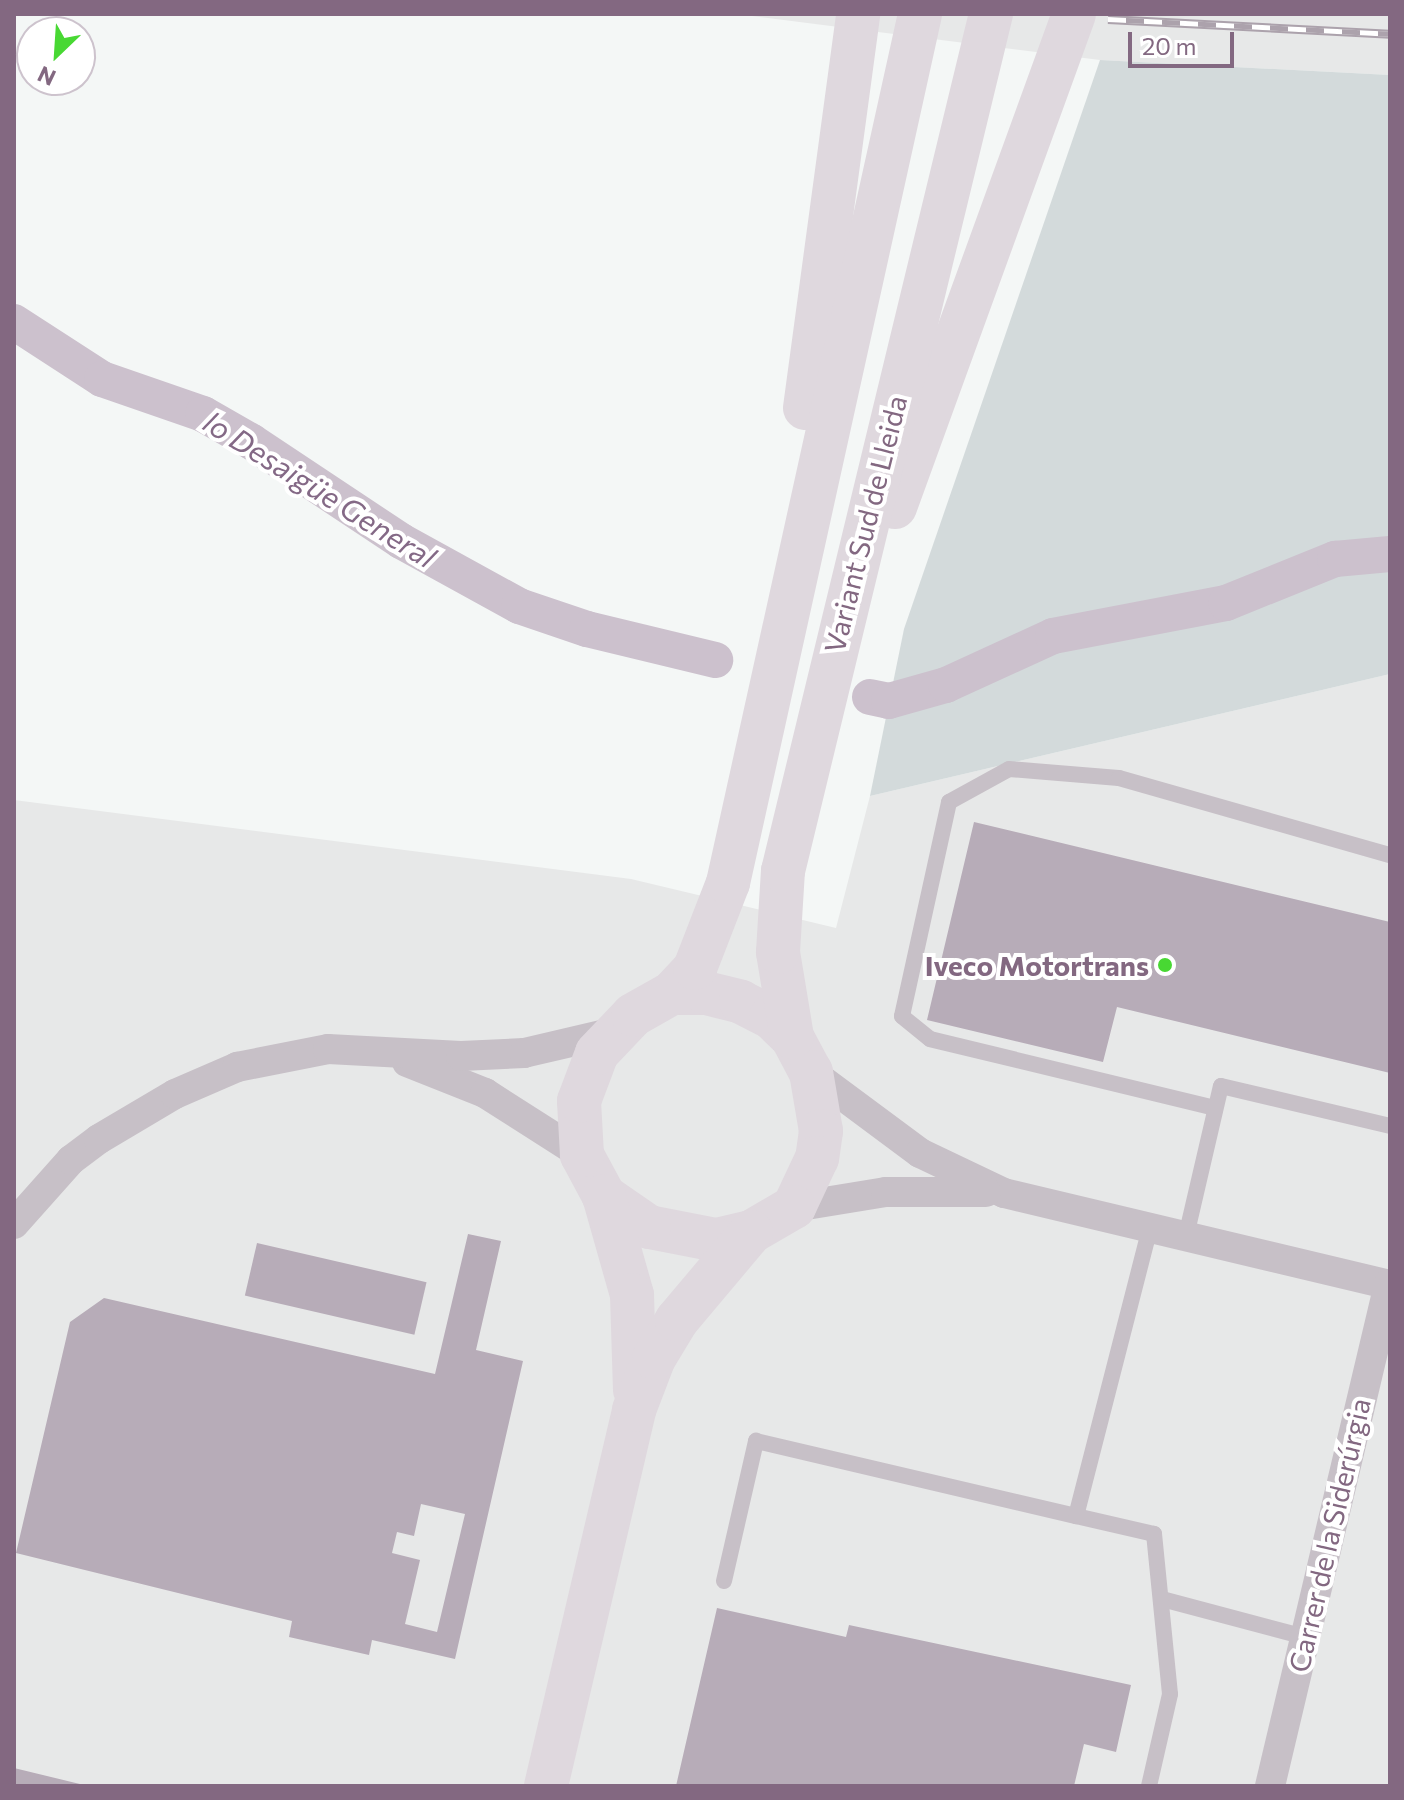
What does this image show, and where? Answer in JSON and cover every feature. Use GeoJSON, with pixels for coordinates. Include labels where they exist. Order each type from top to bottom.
{"type":"FeatureCollection","features":[{"type":"Feature","properties":{"kind":"main road"},"geometry":{"type":"LineString","coordinates":[[777,649],[858,14]]}},
{"type":"Feature","properties":{"kind":"main road","name":"Variant Sud de Lleida"},"geometry":{"type":"LineString","coordinates":[[672,993],[695,968],[724,896],[920,14]]}},
{"type":"Feature","properties":{"kind":"main road","name":"Variant Sud de Lleida"},"geometry":{"type":"LineString","coordinates":[[802,1055],[781,990],[776,919],[831,661],[991,14]]}},
{"type":"Feature","properties":{"kind":"main road"},"geometry":{"type":"LineString","coordinates":[[831,661],[872,569],[1074,14]]}},
{"type":"Feature","properties":{"kind":"main road"},"geometry":{"type":"LineString","coordinates":[[604,1196],[649,1227],[679,1236],[716,1240],[751,1232],[794,1207],[817,1158],[821,1131],[802,1055],[771,1017],[741,1002],[706,993],[672,993],[654,1000],[614,1032],[597,1053],[579,1101],[582,1155],[604,1196],[632,1295],[634,1410]]}},
{"type":"Feature","properties":{"kind":"main road"},"geometry":{"type":"LineString","coordinates":[[546,1786],[634,1410],[654,1358],[677,1320],[751,1232]]}},
{"type":"Feature","properties":{"kind":"street"},"geometry":{"type":"LineString","coordinates":[[16,1219],[71,1160],[175,1094],[237,1067],[294,1052],[367,1049],[461,1056],[524,1053],[614,1032]]}},
{"type":"Feature","properties":{"kind":"street"},"geometry":{"type":"LineString","coordinates":[[367,1049],[485,1093],[582,1155]]}},
{"type":"Feature","properties":{"kind":"street"},"geometry":{"type":"LineString","coordinates":[[802,1055],[920,1153],[1004,1193],[1389,1284]]}},
{"type":"Feature","properties":{"kind":"street"},"geometry":{"type":"LineString","coordinates":[[794,1207],[886,1192],[1004,1193]]}},
{"type":"Feature","properties":{"kind":"street","name":"Carrer de la Siderúrgia"},"geometry":{"type":"LineString","coordinates":[[1270,1786],[1389,1284]]}},
{"type":"Feature","properties":{"kind":"lane"},"geometry":{"type":"LineString","coordinates":[[1215,1108],[930,1039],[902,1016],[949,802],[1009,769],[1119,778],[1390,855]]}},
{"type":"Feature","properties":{"kind":"lane"},"geometry":{"type":"LineString","coordinates":[[1186,1236],[1221,1086],[1390,1126]]}},
{"type":"Feature","properties":{"kind":"lane"},"geometry":{"type":"LineString","coordinates":[[1076,1516],[1150,1228]]}},
{"type":"Feature","properties":{"kind":"lane"},"geometry":{"type":"LineString","coordinates":[[724,1581],[756,1441],[1154,1534],[1170,1694],[1149,1786]]}},
{"type":"Feature","properties":{"kind":"lane"},"geometry":{"type":"LineString","coordinates":[[1162,1599],[1305,1637]]}},
{"type":"Feature","properties":{"kind":"shaded area"},"geometry":{"type":"Polygon","coordinates":[[[736,14],[1390,14],[1390,75],[1100,60],[736,14]]]}},
{"type":"Feature","properties":{"kind":"shaded area"},"geometry":{"type":"Polygon","coordinates":[[[1100,60],[1390,75],[1390,674],[870,796],[904,629],[1100,60]]]}},
{"type":"Feature","properties":{"kind":"shaded area"},"geometry":{"type":"Polygon","coordinates":[[[1390,674],[1390,1786],[14,1786],[14,800],[631,879],[836,928],[870,796],[1390,674]]]}},
{"type":"Feature","properties":{"kind":"building","name":"Iveco Motortrans"},"geometry":{"type":"Polygon","coordinates":[[[974,822],[1390,922],[1390,1073],[1117,1007],[1103,1062],[927,1020],[974,822]]]}},
{"type":"Feature","properties":{"kind":"building"},"geometry":{"type":"Polygon","coordinates":[[[468,1234],[501,1241],[476,1350],[523,1361],[455,1659],[372,1640],[369,1655],[289,1637],[292,1621],[16,1553],[70,1322],[104,1298],[435,1374],[468,1234]],[[421,1504],[414,1536],[397,1532],[392,1553],[420,1560],[405,1624],[437,1632],[465,1514],[421,1504]]]}},
{"type":"Feature","properties":{"kind":"building"},"geometry":{"type":"Polygon","coordinates":[[[257,1243],[427,1282],[414,1335],[245,1296],[257,1243]]]}},
{"type":"Feature","properties":{"kind":"building"},"geometry":{"type":"Polygon","coordinates":[[[717,1608],[846,1637],[849,1625],[1131,1685],[1116,1752],[1084,1744],[1074,1786],[676,1786],[717,1608]]]}},
{"type":"Feature","properties":{"kind":"building"},"geometry":{"type":"Polygon","coordinates":[[[14,1768],[84,1785],[84,1786],[14,1786],[14,1768]]]}},
{"type":"Feature","properties":{"kind":"waterway","name":"lo Desaigüe General"},"geometry":{"type":"LineString","coordinates":[[14,322],[102,379],[203,414],[252,442],[401,541],[519,606],[587,629],[715,660]]}},
{"type":"Feature","properties":{"kind":"waterway"},"geometry":{"type":"LineString","coordinates":[[870,697],[889,701],[946,685],[1053,636],[1226,603],[1335,559],[1390,554]]}},
{"type":"Feature","properties":{"kind":"railway"},"geometry":{"type":"LineString","coordinates":[[1108,19],[1390,34]]}},
{"type":"Feature","properties":{"kind":"place","name":"Iveco Motortrans"},"geometry":{"type":"Point","coordinates":[1165,965]}}]}
